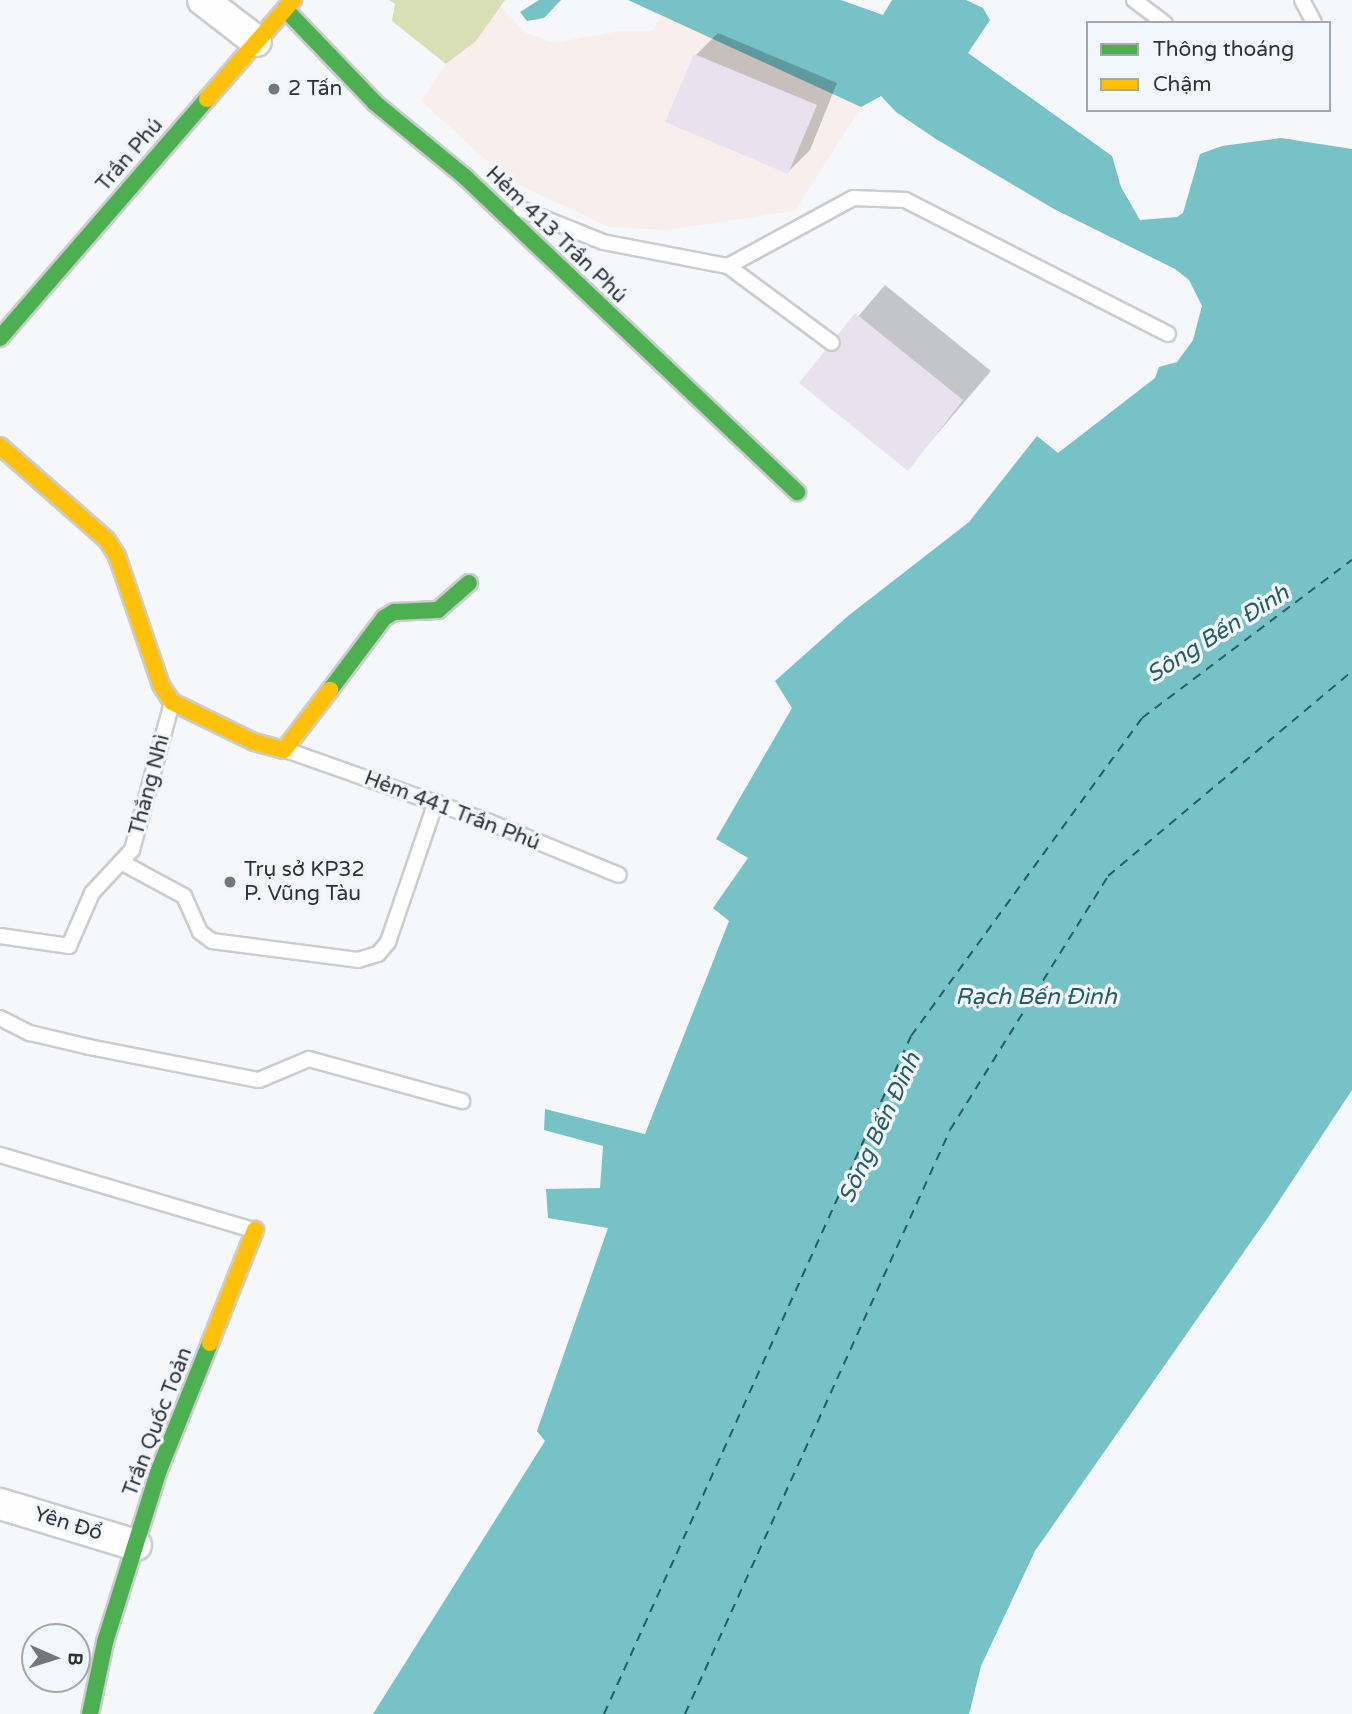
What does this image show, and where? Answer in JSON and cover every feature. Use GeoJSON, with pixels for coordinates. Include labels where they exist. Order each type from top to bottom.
{"type":"FeatureCollection","features":[{"type":"Feature","properties":{"kind":"street"},"geometry":{"type":"LineString","coordinates":[[203,0],[256,41]]}},
{"type":"Feature","properties":{"kind":"street","name":"Trần Phú"},"geometry":{"type":"LineString","coordinates":[[0,338],[256,41],[285,3]]}},
{"type":"Feature","properties":{"kind":"street","name":"Hẻm 413 Trần Phú"},"geometry":{"type":"LineString","coordinates":[[285,3],[376,103],[465,177],[797,492]]}},
{"type":"Feature","properties":{"kind":"street"},"geometry":{"type":"LineString","coordinates":[[0,446],[107,540],[117,556],[161,685],[172,702],[254,743],[284,750],[384,618],[394,612],[438,610],[469,583]]}},
{"type":"Feature","properties":{"kind":"street","name":"Trần Quốc Toản"},"geometry":{"type":"LineString","coordinates":[[90,1714],[105,1642],[159,1470],[255,1230]]}},
{"type":"Feature","properties":{"kind":"street","name":"Yên Đổ"},"geometry":{"type":"LineString","coordinates":[[0,1504],[136,1545]]}},
{"type":"Feature","properties":{"kind":"lane"},"geometry":{"type":"LineString","coordinates":[[1134,0],[1162,21]]}},
{"type":"Feature","properties":{"kind":"lane"},"geometry":{"type":"LineString","coordinates":[[1302,0],[1313,21]]}},
{"type":"Feature","properties":{"kind":"lane"},"geometry":{"type":"LineString","coordinates":[[465,177],[537,219],[603,242],[728,266],[832,344]]}},
{"type":"Feature","properties":{"kind":"lane"},"geometry":{"type":"LineString","coordinates":[[728,266],[853,198],[905,200],[1168,334]]}},
{"type":"Feature","properties":{"kind":"lane","name":"Thắng Nhì"},"geometry":{"type":"LineString","coordinates":[[0,936],[69,946],[92,893],[132,850],[172,702]]}},
{"type":"Feature","properties":{"kind":"lane","name":"Hẻm 441 Trần Phú"},"geometry":{"type":"LineString","coordinates":[[284,750],[436,802],[619,875]]}},
{"type":"Feature","properties":{"kind":"lane"},"geometry":{"type":"LineString","coordinates":[[121,862],[184,896],[200,932],[212,941],[358,960],[378,954],[388,942],[436,802]]}},
{"type":"Feature","properties":{"kind":"lane"},"geometry":{"type":"LineString","coordinates":[[0,1018],[30,1033],[260,1080],[309,1059],[462,1101]]}},
{"type":"Feature","properties":{"kind":"lane"},"geometry":{"type":"LineString","coordinates":[[0,1155],[255,1230]]}},
{"type":"Feature","properties":{"kind":"shaded area"},"geometry":{"type":"Polygon","coordinates":[[[500,6],[526,33],[554,43],[619,31],[652,31],[662,14],[861,107],[795,211],[666,230],[609,227],[507,179],[421,101],[446,64],[476,41],[500,6]]]}},
{"type":"Feature","properties":{"kind":"green space"},"geometry":{"type":"Polygon","coordinates":[[[389,0],[505,0],[476,41],[446,64],[392,21],[395,4],[389,0]]]}},
{"type":"Feature","properties":{"kind":"water"},"geometry":{"type":"Polygon","coordinates":[[[539,0],[561,0],[544,18],[527,21],[520,12],[539,0]]]}},
{"type":"Feature","properties":{"kind":"water","name":"Rạch Bến Đình"},"geometry":{"type":"Polygon","coordinates":[[[628,0],[841,0],[883,15],[892,0],[966,0],[983,8],[990,20],[968,53],[1112,156],[1121,187],[1140,220],[1177,217],[1183,213],[1200,154],[1222,146],[1281,138],[1352,149],[1352,1090],[1269,1216],[1035,1551],[981,1666],[969,1714],[373,1714],[545,1441],[537,1431],[608,1228],[548,1218],[546,1189],[600,1188],[603,1146],[544,1130],[545,1109],[645,1134],[729,921],[713,908],[748,858],[716,839],[792,708],[775,681],[848,616],[969,522],[1037,436],[1058,453],[1155,378],[1159,367],[1177,362],[1193,340],[1202,306],[1189,280],[1175,269],[1054,209],[936,139],[896,112],[881,96],[861,107],[628,0]]]}},
{"type":"Feature","properties":{"kind":"building"},"geometry":{"type":"Polygon","coordinates":[[[694,54],[817,105],[788,174],[665,122],[694,54]]]}},
{"type":"Feature","properties":{"kind":"building"},"geometry":{"type":"Polygon","coordinates":[[[855,313],[963,400],[908,471],[799,383],[855,313]]]}},
{"type":"Feature","properties":{"kind":"ferry route"},"geometry":{"type":"LineString","coordinates":[[604,1714],[911,1036],[1142,718],[1352,560]]}},
{"type":"Feature","properties":{"kind":"ferry route"},"geometry":{"type":"LineString","coordinates":[[685,1714],[950,1130],[1108,876],[1352,671]]}},
{"type":"Feature","properties":{"kind":"traffic: fast"},"geometry":{"type":"LineString","coordinates":[[285,9],[375,103],[465,177],[797,492]]}},
{"type":"Feature","properties":{"kind":"traffic: fast"},"geometry":{"type":"LineString","coordinates":[[0,338],[207,99]]}},
{"type":"Feature","properties":{"kind":"traffic: fast"},"geometry":{"type":"LineString","coordinates":[[330,690],[384,618],[394,612],[438,610],[469,583]]}},
{"type":"Feature","properties":{"kind":"traffic: fast"},"geometry":{"type":"LineString","coordinates":[[90,1714],[105,1642],[159,1470],[210,1343]]}},
{"type":"Feature","properties":{"kind":"traffic: slow"},"geometry":{"type":"LineString","coordinates":[[207,99],[293,0]]}},
{"type":"Feature","properties":{"kind":"traffic: slow"},"geometry":{"type":"LineString","coordinates":[[0,446],[107,540],[117,556],[161,685],[172,702],[254,742],[284,750],[330,690]]}},
{"type":"Feature","properties":{"kind":"traffic: slow"},"geometry":{"type":"LineString","coordinates":[[210,1343],[255,1230]]}},
{"type":"Feature","properties":{"kind":"place","name":"2 Tấn"},"geometry":{"type":"Point","coordinates":[274,89]}},
{"type":"Feature","properties":{"kind":"place","name":"Trụ sở KP32 P. Vũng Tàu"},"geometry":{"type":"Point","coordinates":[230,882]}},
{"type":"Feature","properties":{"kind":"water label","name":"Sông Bến Đình"},"geometry":{"type":"Point","coordinates":[1218,634]}},
{"type":"Feature","properties":{"kind":"water label","name":"Sông Bến Đình"},"geometry":{"type":"Point","coordinates":[880,1128]}}]}
